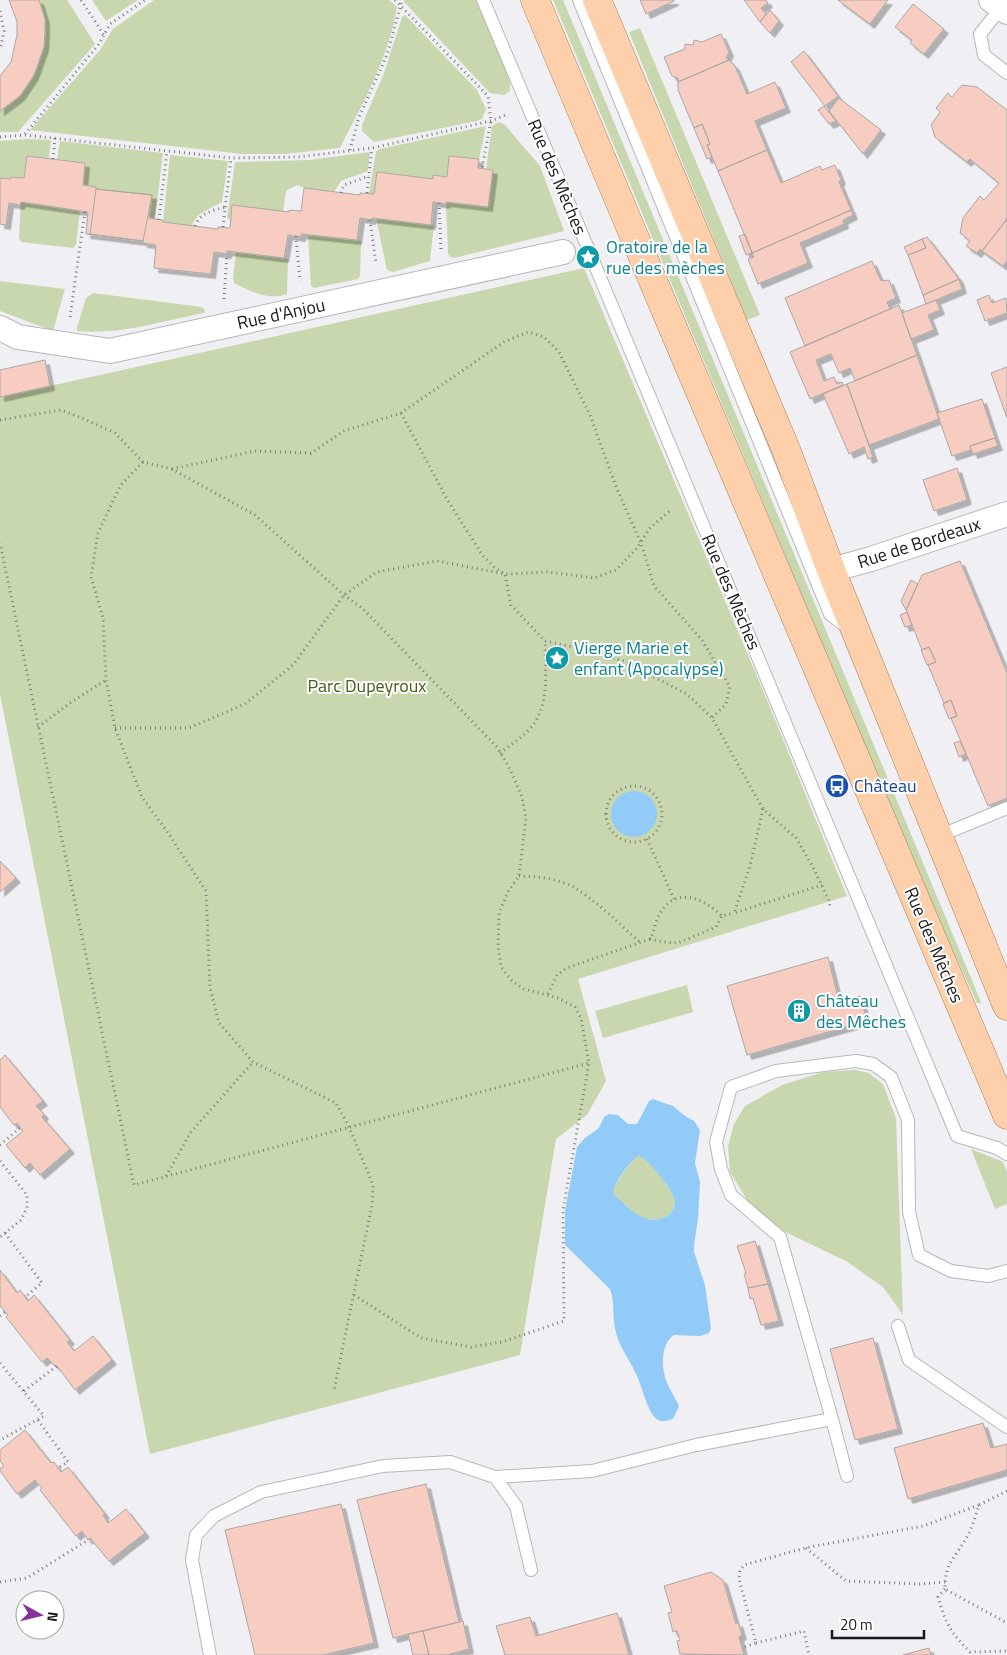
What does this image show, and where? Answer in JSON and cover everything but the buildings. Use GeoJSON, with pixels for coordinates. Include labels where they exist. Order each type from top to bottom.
{"type":"FeatureCollection","features":[{"type":"Feature","properties":{"kind":"main road","name":"Rue des Mèches"},"geometry":{"type":"LineString","coordinates":[[535,0],[637,245],[1007,1115]]}},
{"type":"Feature","properties":{"kind":"main road"},"geometry":{"type":"LineString","coordinates":[[597,0],[787,452],[831,570],[1007,1006]]}},
{"type":"Feature","properties":{"kind":"street","name":"Rue d'Anjou"},"geometry":{"type":"LineString","coordinates":[[0,328],[18,337],[110,351],[563,252]]}},
{"type":"Feature","properties":{"kind":"street","name":"Rue de Bordeaux"},"geometry":{"type":"LineString","coordinates":[[831,570],[871,559],[1007,514]]}},
{"type":"Feature","properties":{"kind":"lane","name":"Rue des Mèches"},"geometry":{"type":"LineString","coordinates":[[483,0],[957,1136],[997,1148],[1007,1154]]}},
{"type":"Feature","properties":{"kind":"lane"},"geometry":{"type":"LineString","coordinates":[[579,0],[830,614],[857,633]]}},
{"type":"Feature","properties":{"kind":"lane"},"geometry":{"type":"LineString","coordinates":[[1000,7],[980,34],[984,55],[1007,73]]}},
{"type":"Feature","properties":{"kind":"lane"},"geometry":{"type":"LineString","coordinates":[[939,836],[1007,808]]}},
{"type":"Feature","properties":{"kind":"lane"},"geometry":{"type":"LineString","coordinates":[[847,1476],[780,1237],[731,1195],[721,1169],[716,1142],[731,1086],[776,1071],[856,1061],[873,1064],[891,1077],[908,1120],[909,1212],[919,1255],[951,1271],[988,1276],[1007,1271]]}},
{"type":"Feature","properties":{"kind":"lane"},"geometry":{"type":"LineString","coordinates":[[898,1326],[909,1360],[1007,1427]]}},
{"type":"Feature","properties":{"kind":"lane"},"geometry":{"type":"LineString","coordinates":[[210,1655],[192,1560],[196,1535],[214,1516],[261,1492],[382,1466],[450,1462],[495,1477],[592,1471],[696,1444],[832,1419]]}},
{"type":"Feature","properties":{"kind":"lane"},"geometry":{"type":"LineString","coordinates":[[495,1477],[516,1506],[531,1570]]}},
{"type":"Feature","properties":{"kind":"path"},"geometry":{"type":"LineString","coordinates":[[81,0],[104,35]]}},
{"type":"Feature","properties":{"kind":"path"},"geometry":{"type":"LineString","coordinates":[[25,135],[99,44],[110,24],[146,0]]}},
{"type":"Feature","properties":{"kind":"path"},"geometry":{"type":"LineString","coordinates":[[395,0],[488,96],[491,121],[482,168]]}},
{"type":"Feature","properties":{"kind":"path"},"geometry":{"type":"LineString","coordinates":[[350,150],[359,117],[387,55],[402,0]]}},
{"type":"Feature","properties":{"kind":"path"},"geometry":{"type":"LineString","coordinates":[[0,11],[4,31],[0,50]]}},
{"type":"Feature","properties":{"kind":"path"},"geometry":{"type":"LineString","coordinates":[[0,137],[25,135],[231,158],[298,158],[372,148],[491,121],[501,116],[528,109]]}},
{"type":"Feature","properties":{"kind":"path"},"geometry":{"type":"LineString","coordinates":[[53,159],[55,138]]}},
{"type":"Feature","properties":{"kind":"path"},"geometry":{"type":"LineString","coordinates":[[367,193],[372,148]]}},
{"type":"Feature","properties":{"kind":"path"},"geometry":{"type":"LineString","coordinates":[[159,220],[167,150]]}},
{"type":"Feature","properties":{"kind":"path"},"geometry":{"type":"LineString","coordinates":[[224,228],[231,158]]}},
{"type":"Feature","properties":{"kind":"path"},"geometry":{"type":"LineString","coordinates":[[341,193],[344,185],[368,176]]}},
{"type":"Feature","properties":{"kind":"path"},"geometry":{"type":"LineString","coordinates":[[439,203],[442,278]]}},
{"type":"Feature","properties":{"kind":"path"},"geometry":{"type":"LineString","coordinates":[[195,226],[198,219],[208,212],[226,207]]}},
{"type":"Feature","properties":{"kind":"path"},"geometry":{"type":"LineString","coordinates":[[66,345],[85,211]]}},
{"type":"Feature","properties":{"kind":"path"},"geometry":{"type":"LineString","coordinates":[[370,220],[379,292]]}},
{"type":"Feature","properties":{"kind":"path"},"geometry":{"type":"LineString","coordinates":[[296,236],[302,309]]}},
{"type":"Feature","properties":{"kind":"path"},"geometry":{"type":"LineString","coordinates":[[222,327],[227,254]]}},
{"type":"Feature","properties":{"kind":"path"},"geometry":{"type":"LineString","coordinates":[[172,469],[255,451],[311,452],[344,431],[401,414],[504,342],[528,332],[544,337],[559,352],[590,415],[617,489],[641,543],[654,586],[702,640],[730,687],[726,704],[712,718]]}},
{"type":"Feature","properties":{"kind":"path"},"geometry":{"type":"LineString","coordinates":[[0,420],[61,410],[115,433],[143,462],[172,469],[260,519],[362,608],[472,720],[510,768],[522,797],[526,818],[519,876],[509,890],[499,913],[498,947],[501,967],[512,981],[524,988],[548,994],[575,1007],[581,1018],[589,1062],[563,1210],[564,1321],[502,1342],[471,1347],[421,1338],[354,1295]]}},
{"type":"Feature","properties":{"kind":"path"},"geometry":{"type":"LineString","coordinates":[[401,414],[448,502],[483,556],[494,567],[505,574],[511,605],[545,641],[622,660],[687,694],[712,718],[763,809],[796,838],[822,885],[830,907]]}},
{"type":"Feature","properties":{"kind":"path"},"geometry":{"type":"LineString","coordinates":[[143,462],[120,486],[98,533],[91,577],[103,618],[106,680],[114,728],[142,797],[206,891],[210,988],[219,1023],[253,1062],[336,1104],[349,1127],[373,1185],[372,1205],[334,1390]]}},
{"type":"Feature","properties":{"kind":"path"},"geometry":{"type":"LineString","coordinates":[[114,728],[189,728],[245,704],[293,665],[344,594],[377,572],[437,561],[505,574],[549,572],[594,578],[616,570],[637,548],[650,528],[691,495]]}},
{"type":"Feature","properties":{"kind":"path"},"geometry":{"type":"LineString","coordinates":[[0,543],[134,1185],[589,1062]]}},
{"type":"Feature","properties":{"kind":"path"},"geometry":{"type":"LineString","coordinates":[[500,753],[532,726],[541,712],[545,687],[545,641]]}},
{"type":"Feature","properties":{"kind":"path"},"geometry":{"type":"LineString","coordinates":[[38,728],[70,702],[106,680]]}},
{"type":"Feature","properties":{"kind":"path"},"geometry":{"type":"LineString","coordinates":[[630,785],[644,787],[655,795],[662,807],[662,821],[655,833],[647,838],[644,841],[630,842],[618,838],[608,828],[605,814],[609,801],[617,790],[630,785]]}},
{"type":"Feature","properties":{"kind":"path"},"geometry":{"type":"LineString","coordinates":[[734,912],[750,866],[763,809]]}},
{"type":"Feature","properties":{"kind":"path"},"geometry":{"type":"LineString","coordinates":[[647,838],[674,899]]}},
{"type":"Feature","properties":{"kind":"path"},"geometry":{"type":"LineString","coordinates":[[519,876],[536,876],[574,887],[640,942]]}},
{"type":"Feature","properties":{"kind":"path"},"geometry":{"type":"LineString","coordinates":[[548,994],[557,975],[567,968],[650,939],[663,942],[678,942],[716,927],[722,916],[822,885]]}},
{"type":"Feature","properties":{"kind":"path"},"geometry":{"type":"LineString","coordinates":[[650,939],[658,917],[667,904],[677,897],[695,898],[712,906],[722,916]]}},
{"type":"Feature","properties":{"kind":"path"},"geometry":{"type":"LineString","coordinates":[[165,1177],[191,1132],[253,1062]]}},
{"type":"Feature","properties":{"kind":"path"},"geometry":{"type":"LineString","coordinates":[[0,1145],[21,1127]]}},
{"type":"Feature","properties":{"kind":"path"},"geometry":{"type":"LineString","coordinates":[[0,1162],[27,1195],[27,1208],[21,1220],[0,1237]]}},
{"type":"Feature","properties":{"kind":"path"},"geometry":{"type":"LineString","coordinates":[[5,1233],[42,1283],[25,1298]]}},
{"type":"Feature","properties":{"kind":"path"},"geometry":{"type":"LineString","coordinates":[[0,1316],[5,1312]]}},
{"type":"Feature","properties":{"kind":"path"},"geometry":{"type":"LineString","coordinates":[[0,1363],[44,1416],[0,1440]]}},
{"type":"Feature","properties":{"kind":"path"},"geometry":{"type":"LineString","coordinates":[[24,1392],[57,1366]]}},
{"type":"Feature","properties":{"kind":"path"},"geometry":{"type":"LineString","coordinates":[[38,1420],[68,1462],[58,1468]]}},
{"type":"Feature","properties":{"kind":"path"},"geometry":{"type":"LineString","coordinates":[[756,1643],[739,1579],[740,1571],[744,1565],[805,1548],[923,1526],[979,1505],[1007,1492]]}},
{"type":"Feature","properties":{"kind":"path"},"geometry":{"type":"LineString","coordinates":[[979,1505],[969,1534],[950,1562],[945,1577],[945,1589],[938,1597],[945,1621],[957,1639],[970,1652],[1007,1651]]}},
{"type":"Feature","properties":{"kind":"path"},"geometry":{"type":"LineString","coordinates":[[0,1582],[27,1578],[88,1540]]}},
{"type":"Feature","properties":{"kind":"path"},"geometry":{"type":"LineString","coordinates":[[805,1548],[846,1581],[920,1584],[945,1582]]}},
{"type":"Feature","properties":{"kind":"path"},"geometry":{"type":"LineString","coordinates":[[945,1589],[1007,1622]]}},
{"type":"Feature","properties":{"kind":"path"},"geometry":{"type":"LineString","coordinates":[[746,1647],[804,1631],[810,1655]]}},
{"type":"Feature","properties":{"kind":"green space"},"geometry":{"type":"Polygon","coordinates":[[[39,0],[67,0],[95,44],[18,132],[0,132],[0,111],[25,90],[39,63],[44,32],[39,0]]]}},
{"type":"Feature","properties":{"kind":"green space"},"geometry":{"type":"Polygon","coordinates":[[[92,0],[138,0],[106,21],[92,0]]]}},
{"type":"Feature","properties":{"kind":"green space"},"geometry":{"type":"Polygon","coordinates":[[[154,0],[389,0],[397,7],[382,62],[340,148],[285,154],[242,154],[30,130],[100,50],[113,29],[154,0]]]}},
{"type":"Feature","properties":{"kind":"green space"},"geometry":{"type":"Polygon","coordinates":[[[404,0],[477,0],[507,72],[510,81],[510,91],[504,95],[490,93],[404,0]]]}},
{"type":"Feature","properties":{"kind":"green space"},"geometry":{"type":"Polygon","coordinates":[[[553,0],[563,0],[980,1003],[977,1003],[926,892],[553,0]]]}},
{"type":"Feature","properties":{"kind":"green space"},"geometry":{"type":"Polygon","coordinates":[[[405,15],[477,90],[486,109],[482,119],[477,121],[374,142],[362,131],[362,125],[384,73],[402,17],[405,15]]]}},
{"type":"Feature","properties":{"kind":"green space"},"geometry":{"type":"Polygon","coordinates":[[[640,28],[760,315],[747,320],[629,32],[640,28]]]}},
{"type":"Feature","properties":{"kind":"green space"},"geometry":{"type":"Polygon","coordinates":[[[499,122],[505,125],[540,166],[564,231],[454,258],[450,257],[448,254],[446,202],[488,207],[493,170],[486,169],[492,126],[499,122]]]}},
{"type":"Feature","properties":{"kind":"green space"},"geometry":{"type":"Polygon","coordinates":[[[486,126],[479,159],[449,156],[447,177],[434,175],[433,179],[377,172],[374,194],[369,194],[376,151],[486,126]]]}},
{"type":"Feature","properties":{"kind":"green space"},"geometry":{"type":"Polygon","coordinates":[[[51,140],[49,158],[27,156],[24,178],[0,178],[0,141],[51,140]]]}},
{"type":"Feature","properties":{"kind":"green space"},"geometry":{"type":"Polygon","coordinates":[[[60,141],[163,153],[155,219],[149,218],[152,195],[96,189],[96,187],[83,185],[85,163],[57,159],[60,141]]]}},
{"type":"Feature","properties":{"kind":"green space"},"geometry":{"type":"Polygon","coordinates":[[[370,152],[368,171],[341,181],[334,192],[304,188],[297,185],[286,191],[283,212],[231,220],[227,218],[235,162],[309,160],[370,152]]]}},
{"type":"Feature","properties":{"kind":"green space"},"geometry":{"type":"Polygon","coordinates":[[[170,155],[228,161],[222,202],[200,214],[192,226],[163,222],[170,155]]]}},
{"type":"Feature","properties":{"kind":"green space"},"geometry":{"type":"Polygon","coordinates":[[[21,202],[77,209],[80,211],[76,245],[73,248],[21,242],[19,238],[21,202]]]}},
{"type":"Feature","properties":{"kind":"green space"},"geometry":{"type":"Polygon","coordinates":[[[376,218],[434,225],[430,261],[393,272],[387,270],[376,218]]]}},
{"type":"Feature","properties":{"kind":"green space"},"geometry":{"type":"Polygon","coordinates":[[[308,235],[361,241],[360,276],[358,279],[314,288],[311,286],[308,235]]]}},
{"type":"Feature","properties":{"kind":"green space"},"geometry":{"type":"Polygon","coordinates":[[[236,252],[288,259],[287,294],[267,296],[234,283],[236,252]]]}},
{"type":"Feature","properties":{"kind":"green space","name":"Parc Dupeyroux"},"geometry":{"type":"Polygon","coordinates":[[[584,268],[762,688],[847,896],[578,979],[606,1081],[587,1115],[556,1139],[520,1355],[150,1454],[0,694],[0,397],[584,268]]]}},
{"type":"Feature","properties":{"kind":"green space"},"geometry":{"type":"Polygon","coordinates":[[[0,281],[65,289],[53,331],[0,311],[0,281]]]}},
{"type":"Feature","properties":{"kind":"green space"},"geometry":{"type":"Polygon","coordinates":[[[93,293],[201,307],[205,310],[204,313],[136,328],[92,332],[77,331],[86,298],[93,293]]]}},
{"type":"Feature","properties":{"kind":"green space"},"geometry":{"type":"Polygon","coordinates":[[[687,985],[693,1012],[603,1038],[595,1011],[687,985]]]}},
{"type":"Feature","properties":{"kind":"green space"},"geometry":{"type":"Polygon","coordinates":[[[855,1070],[869,1073],[883,1084],[896,1118],[903,1315],[883,1287],[846,1261],[781,1230],[749,1203],[730,1172],[728,1146],[734,1124],[745,1106],[782,1085],[823,1072],[855,1070]]]}},
{"type":"Feature","properties":{"kind":"green space"},"geometry":{"type":"Polygon","coordinates":[[[971,1149],[1003,1162],[1007,1172],[1007,1204],[995,1209],[971,1149]]]}},
{"type":"Feature","properties":{"kind":"green space"},"geometry":{"type":"Polygon","coordinates":[[[638,1156],[643,1158],[654,1169],[671,1191],[675,1205],[667,1216],[659,1219],[644,1218],[630,1210],[613,1193],[623,1173],[638,1156]]]}},
{"type":"Feature","properties":{"kind":"water"},"geometry":{"type":"Polygon","coordinates":[[[634,791],[647,795],[653,801],[657,814],[653,827],[647,833],[634,837],[621,833],[615,827],[611,814],[615,801],[621,795],[634,791]]]}},
{"type":"Feature","properties":{"kind":"water"},"geometry":{"type":"Polygon","coordinates":[[[653,1099],[673,1106],[694,1121],[700,1130],[695,1163],[700,1182],[694,1252],[705,1285],[711,1328],[709,1333],[700,1336],[674,1335],[664,1349],[664,1375],[679,1406],[673,1419],[663,1421],[658,1420],[651,1411],[616,1334],[610,1289],[565,1245],[565,1210],[577,1147],[585,1138],[599,1128],[604,1117],[609,1114],[618,1115],[628,1124],[637,1124],[649,1101],[653,1099]],[[638,1156],[631,1163],[616,1183],[613,1193],[631,1210],[644,1218],[659,1219],[667,1216],[672,1210],[675,1205],[674,1198],[661,1176],[643,1158],[638,1156]]]}},
{"type":"Feature","properties":{"kind":"place","name":"Oratoire de la rue des mèches"},"geometry":{"type":"Point","coordinates":[588,257]}},
{"type":"Feature","properties":{"kind":"place","name":"Vierge Marie et enfant (Apocalypse)"},"geometry":{"type":"Point","coordinates":[557,658]}},
{"type":"Feature","properties":{"kind":"place","name":"Château"},"geometry":{"type":"Point","coordinates":[837,786]}},
{"type":"Feature","properties":{"kind":"place","name":"Château des Mêches"},"geometry":{"type":"Point","coordinates":[799,1011]}}]}
